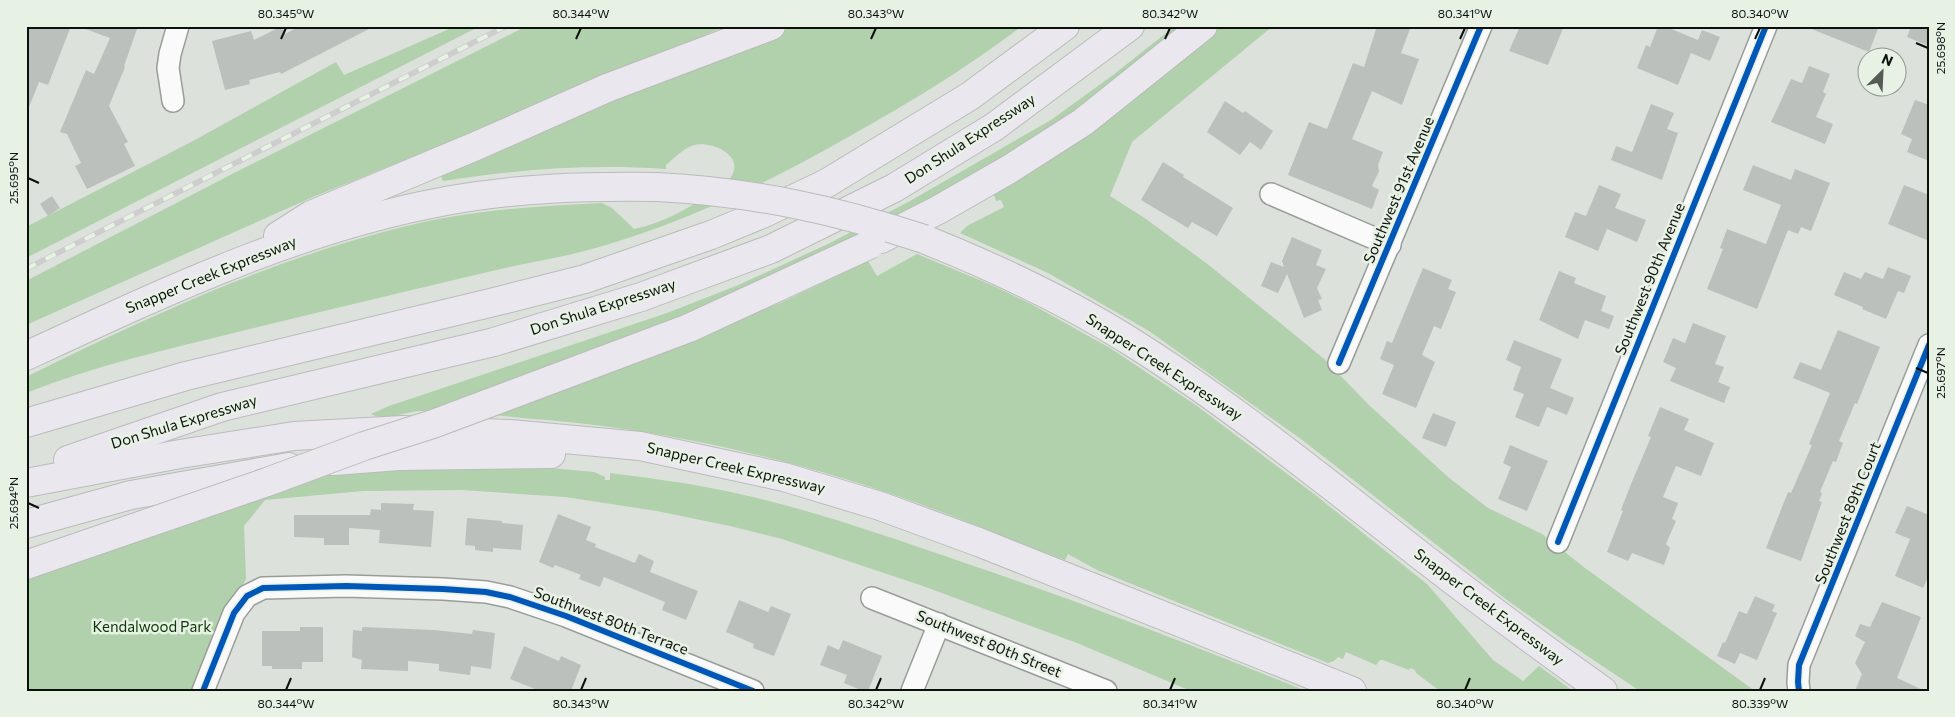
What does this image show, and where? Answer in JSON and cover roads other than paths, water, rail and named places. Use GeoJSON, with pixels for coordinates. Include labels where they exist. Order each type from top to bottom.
{"type":"FeatureCollection","features":[{"type":"Feature","properties":{"kind":"highway"},"geometry":{"type":"LineString","coordinates":[[237,262],[311,215],[476,146],[607,88],[770,26]]}},
{"type":"Feature","properties":{"kind":"highway"},"geometry":{"type":"LineString","coordinates":[[26,423],[186,376],[553,287],[618,269],[696,241],[762,214],[827,183],[970,96],[1065,26]]}},
{"type":"Feature","properties":{"kind":"highway","name":"Don Shula Expressway"},"geometry":{"type":"LineString","coordinates":[[26,474],[222,407],[494,342],[641,297],[771,249],[894,188],[994,127],[1110,43],[1130,26]]}},
{"type":"Feature","properties":{"kind":"highway"},"geometry":{"type":"LineString","coordinates":[[26,565],[267,482],[364,446],[432,424],[690,328],[871,244],[938,210],[993,178],[1083,122],[1203,26]]}},
{"type":"Feature","properties":{"kind":"highway","name":"Snapper Creek Expressway"},"geometry":{"type":"LineString","coordinates":[[26,356],[179,285],[288,242],[374,217],[448,201],[540,189],[657,187],[734,193],[810,206],[924,239],[1033,286],[1094,320],[1178,372],[1263,434],[1501,617],[1603,691]]}},
{"type":"Feature","properties":{"kind":"highway","name":"Snapper Creek Expressway"},"geometry":{"type":"LineString","coordinates":[[26,483],[180,454],[294,436],[403,430],[510,434],[640,446],[784,477],[880,506],[990,546],[1352,691]]}},
{"type":"Feature","properties":{"kind":"highway"},"geometry":{"type":"LineString","coordinates":[[26,524],[132,495],[323,462],[399,456],[554,454],[640,446]]}},
{"type":"Feature","properties":{"kind":"street"},"geometry":{"type":"LineString","coordinates":[[173,101],[169,61],[178,26]]}},
{"type":"Feature","properties":{"kind":"street","name":"Southwest 91st Avenue"},"geometry":{"type":"LineString","coordinates":[[1339,363],[1482,26]]}},
{"type":"Feature","properties":{"kind":"street","name":"Southwest 90th Avenue"},"geometry":{"type":"LineString","coordinates":[[1558,542],[1766,26]]}},
{"type":"Feature","properties":{"kind":"street"},"geometry":{"type":"LineString","coordinates":[[1271,194],[1390,245]]}},
{"type":"Feature","properties":{"kind":"street","name":"Southwest 89th Court"},"geometry":{"type":"LineString","coordinates":[[1799,691],[1799,665],[1929,346]]}},
{"type":"Feature","properties":{"kind":"street","name":"Southwest 80th Terrace"},"geometry":{"type":"LineString","coordinates":[[202,691],[234,613],[247,596],[263,588],[346,586],[401,586],[498,594],[528,602],[560,614],[753,691]]}},
{"type":"Feature","properties":{"kind":"street","name":"Southwest 80th Street"},"geometry":{"type":"LineString","coordinates":[[872,598],[1106,691]]}},
{"type":"Feature","properties":{"kind":"street"},"geometry":{"type":"LineString","coordinates":[[912,691],[939,624]]}},
{"type":"Feature","properties":{"kind":"railway"},"geometry":{"type":"LineString","coordinates":[[26,269],[506,26]]}},
{"type":"Feature","properties":{"kind":"park label","name":"Kendalwood Park"},"geometry":{"type":"Point","coordinates":[152,627]}}]}
